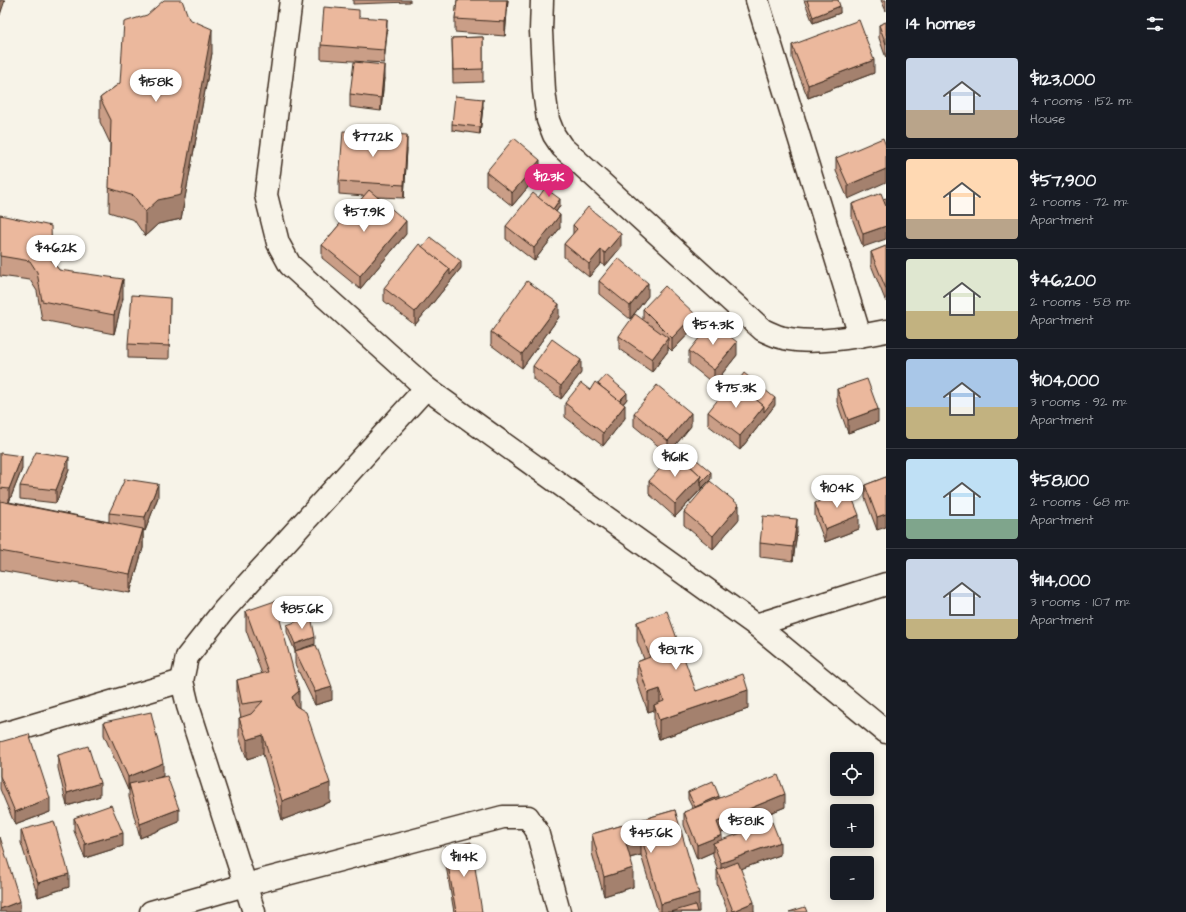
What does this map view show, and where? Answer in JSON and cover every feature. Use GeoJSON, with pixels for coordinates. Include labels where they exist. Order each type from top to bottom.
{"type":"FeatureCollection","features":[{"type":"Feature","properties":{"kind":"street"},"geometry":{"type":"LineString","coordinates":[[291,0],[266,194],[278,243],[290,264],[426,388],[756,625],[886,732]]}},
{"type":"Feature","properties":{"kind":"street"},"geometry":{"type":"LineString","coordinates":[[542,0],[541,31],[548,120],[554,135],[562,147],[764,330],[783,338],[806,342],[860,336],[886,331]]}},
{"type":"Feature","properties":{"kind":"street"},"geometry":{"type":"LineString","coordinates":[[757,0],[860,336]]}},
{"type":"Feature","properties":{"kind":"street"},"geometry":{"type":"LineString","coordinates":[[254,912],[188,706],[182,681],[187,657],[224,610],[426,388]]}},
{"type":"Feature","properties":{"kind":"street"},"geometry":{"type":"LineString","coordinates":[[756,625],[886,584]]}},
{"type":"Feature","properties":{"kind":"street"},"geometry":{"type":"LineString","coordinates":[[0,736],[182,681]]}},
{"type":"Feature","properties":{"kind":"street"},"geometry":{"type":"LineString","coordinates":[[151,912],[245,885],[503,817],[528,817],[537,831],[559,912]]}},
{"type":"Feature","properties":{"kind":"building"},"geometry":{"type":"Polygon","coordinates":[[[164,0],[182,0],[189,19],[212,29],[181,195],[158,200],[145,212],[134,196],[109,188],[111,120],[100,98],[120,83],[124,22],[147,15],[164,0]]]}},
{"type":"Feature","properties":{"kind":"building"},"geometry":{"type":"Polygon","coordinates":[[[457,0],[507,0],[505,22],[455,19],[457,0]]]}},
{"type":"Feature","properties":{"kind":"building"},"geometry":{"type":"Polygon","coordinates":[[[807,0],[838,0],[840,6],[813,17],[807,0]]]}},
{"type":"Feature","properties":{"kind":"building"},"geometry":{"type":"Polygon","coordinates":[[[324,7],[359,10],[359,17],[387,19],[384,50],[321,45],[324,7]]]}},
{"type":"Feature","properties":{"kind":"building"},"geometry":{"type":"Polygon","coordinates":[[[859,20],[874,60],[808,85],[792,45],[859,20]]]}},
{"type":"Feature","properties":{"kind":"building"},"geometry":{"type":"Polygon","coordinates":[[[886,22],[886,44],[879,25],[886,22]]]}},
{"type":"Feature","properties":{"kind":"building"},"geometry":{"type":"Polygon","coordinates":[[[483,37],[483,69],[453,70],[452,38],[483,37]]]}},
{"type":"Feature","properties":{"kind":"building"},"geometry":{"type":"Polygon","coordinates":[[[354,62],[384,65],[381,98],[350,94],[354,62]]]}},
{"type":"Feature","properties":{"kind":"building"},"geometry":{"type":"Polygon","coordinates":[[[455,96],[483,99],[480,127],[452,124],[455,96]]]}},
{"type":"Feature","properties":{"kind":"building"},"geometry":{"type":"Polygon","coordinates":[[[343,131],[407,135],[404,185],[339,181],[343,131]]]}},
{"type":"Feature","properties":{"kind":"building"},"geometry":{"type":"Polygon","coordinates":[[[514,138],[540,160],[512,193],[486,172],[514,138]]]}},
{"type":"Feature","properties":{"kind":"building"},"geometry":{"type":"Polygon","coordinates":[[[883,138],[886,146],[886,169],[848,185],[836,158],[883,138]]]}},
{"type":"Feature","properties":{"kind":"building"},"geometry":{"type":"Polygon","coordinates":[[[545,188],[560,199],[553,209],[538,198],[545,188]]]}},
{"type":"Feature","properties":{"kind":"building"},"geometry":{"type":"Polygon","coordinates":[[[369,190],[406,221],[360,276],[322,245],[369,190]]]}},
{"type":"Feature","properties":{"kind":"building"},"geometry":{"type":"Polygon","coordinates":[[[533,193],[560,215],[534,248],[506,226],[533,193]]]}},
{"type":"Feature","properties":{"kind":"building"},"geometry":{"type":"Polygon","coordinates":[[[881,193],[886,206],[886,226],[863,234],[852,204],[881,193]]]}},
{"type":"Feature","properties":{"kind":"building"},"geometry":{"type":"Polygon","coordinates":[[[886,198],[886,206],[883,199],[886,198]]]}},
{"type":"Feature","properties":{"kind":"building"},"geometry":{"type":"Polygon","coordinates":[[[588,207],[621,234],[605,253],[601,250],[589,264],[564,244],[577,229],[573,225],[588,207]]]}},
{"type":"Feature","properties":{"kind":"building"},"geometry":{"type":"Polygon","coordinates":[[[0,215],[51,226],[52,261],[59,270],[123,279],[114,315],[42,301],[37,272],[30,261],[0,256],[0,215]]]}},
{"type":"Feature","properties":{"kind":"building"},"geometry":{"type":"Polygon","coordinates":[[[430,237],[461,261],[450,275],[450,269],[422,247],[430,237]]]}},
{"type":"Feature","properties":{"kind":"building"},"geometry":{"type":"Polygon","coordinates":[[[419,244],[450,269],[415,312],[384,288],[419,244]]]}},
{"type":"Feature","properties":{"kind":"building"},"geometry":{"type":"Polygon","coordinates":[[[886,246],[886,289],[871,252],[886,246]]]}},
{"type":"Feature","properties":{"kind":"building"},"geometry":{"type":"Polygon","coordinates":[[[618,258],[648,283],[630,306],[599,281],[618,258]]]}},
{"type":"Feature","properties":{"kind":"building"},"geometry":{"type":"Polygon","coordinates":[[[527,281],[559,304],[522,354],[491,332],[527,281]]]}},
{"type":"Feature","properties":{"kind":"building"},"geometry":{"type":"Polygon","coordinates":[[[665,286],[695,314],[672,338],[643,309],[665,286]]]}},
{"type":"Feature","properties":{"kind":"building"},"geometry":{"type":"Polygon","coordinates":[[[132,295],[170,298],[169,346],[128,344],[132,295]]]}},
{"type":"Feature","properties":{"kind":"building"},"geometry":{"type":"Polygon","coordinates":[[[635,314],[668,338],[652,359],[619,336],[635,314]]]}},
{"type":"Feature","properties":{"kind":"building"},"geometry":{"type":"Polygon","coordinates":[[[712,322],[737,342],[714,370],[689,351],[712,322]]]}},
{"type":"Feature","properties":{"kind":"building"},"geometry":{"type":"Polygon","coordinates":[[[552,339],[581,360],[561,386],[533,366],[552,339]]]}},
{"type":"Feature","properties":{"kind":"building"},"geometry":{"type":"Polygon","coordinates":[[[744,373],[775,398],[764,412],[764,406],[736,384],[744,373]]]}},
{"type":"Feature","properties":{"kind":"building"},"geometry":{"type":"Polygon","coordinates":[[[606,375],[627,393],[619,401],[598,384],[606,375]]]}},
{"type":"Feature","properties":{"kind":"building"},"geometry":{"type":"Polygon","coordinates":[[[867,379],[878,409],[848,420],[837,389],[867,379]]]}},
{"type":"Feature","properties":{"kind":"building"},"geometry":{"type":"Polygon","coordinates":[[[733,381],[764,406],[740,436],[708,412],[733,381]]]}},
{"type":"Feature","properties":{"kind":"building"},"geometry":{"type":"Polygon","coordinates":[[[595,382],[625,405],[603,433],[565,403],[581,383],[590,390],[595,382]]]}},
{"type":"Feature","properties":{"kind":"building"},"geometry":{"type":"Polygon","coordinates":[[[657,385],[691,413],[668,441],[634,413],[657,385]]]}},
{"type":"Feature","properties":{"kind":"building"},"geometry":{"type":"Polygon","coordinates":[[[684,449],[711,472],[701,482],[701,476],[678,455],[684,449]]]}},
{"type":"Feature","properties":{"kind":"building"},"geometry":{"type":"Polygon","coordinates":[[[36,452],[69,457],[56,490],[20,486],[36,452]]]}},
{"type":"Feature","properties":{"kind":"building"},"geometry":{"type":"Polygon","coordinates":[[[675,452],[701,476],[675,504],[649,481],[675,452]]]}},
{"type":"Feature","properties":{"kind":"building"},"geometry":{"type":"Polygon","coordinates":[[[0,453],[22,456],[9,489],[0,488],[0,453]]]}},
{"type":"Feature","properties":{"kind":"building"},"geometry":{"type":"Polygon","coordinates":[[[886,477],[886,514],[877,517],[865,485],[886,477]]]}},
{"type":"Feature","properties":{"kind":"building"},"geometry":{"type":"Polygon","coordinates":[[[125,479],[158,484],[145,517],[109,513],[125,479]]]}},
{"type":"Feature","properties":{"kind":"building"},"geometry":{"type":"Polygon","coordinates":[[[710,481],[739,505],[713,536],[684,512],[710,481]]]}},
{"type":"Feature","properties":{"kind":"building"},"geometry":{"type":"Polygon","coordinates":[[[849,490],[859,515],[825,529],[815,503],[849,490]]]}},
{"type":"Feature","properties":{"kind":"building"},"geometry":{"type":"Polygon","coordinates":[[[0,501],[143,529],[130,574],[0,551],[0,501]]]}},
{"type":"Feature","properties":{"kind":"building"},"geometry":{"type":"Polygon","coordinates":[[[763,516],[797,519],[793,547],[760,543],[763,516]]]}},
{"type":"Feature","properties":{"kind":"building"},"geometry":{"type":"Polygon","coordinates":[[[275,601],[299,691],[292,697],[296,706],[306,712],[330,783],[282,801],[263,735],[247,740],[239,718],[251,714],[263,701],[242,704],[237,680],[268,672],[246,611],[275,601]]]}},
{"type":"Feature","properties":{"kind":"building"},"geometry":{"type":"Polygon","coordinates":[[[667,611],[696,691],[743,674],[748,690],[659,720],[654,705],[664,701],[660,689],[648,693],[637,662],[650,657],[637,622],[667,611]]]}},
{"type":"Feature","properties":{"kind":"building"},"geometry":{"type":"Polygon","coordinates":[[[311,616],[315,637],[295,644],[287,625],[311,616]]]}},
{"type":"Feature","properties":{"kind":"building"},"geometry":{"type":"Polygon","coordinates":[[[316,645],[332,687],[315,692],[295,651],[316,645]]]}},
{"type":"Feature","properties":{"kind":"building"},"geometry":{"type":"Polygon","coordinates":[[[151,712],[163,763],[128,777],[104,722],[151,712]]]}},
{"type":"Feature","properties":{"kind":"building"},"geometry":{"type":"Polygon","coordinates":[[[29,734],[50,798],[15,812],[0,776],[0,742],[29,734]]]}},
{"type":"Feature","properties":{"kind":"building"},"geometry":{"type":"Polygon","coordinates":[[[88,746],[100,783],[67,793],[58,755],[88,746]]]}},
{"type":"Feature","properties":{"kind":"building"},"geometry":{"type":"Polygon","coordinates":[[[778,775],[785,794],[717,822],[722,835],[697,845],[684,812],[778,775]]]}},
{"type":"Feature","properties":{"kind":"building"},"geometry":{"type":"Polygon","coordinates":[[[167,776],[179,809],[140,824],[129,784],[167,776]]]}},
{"type":"Feature","properties":{"kind":"building"},"geometry":{"type":"Polygon","coordinates":[[[713,781],[719,796],[695,807],[688,792],[713,781]]]}},
{"type":"Feature","properties":{"kind":"building"},"geometry":{"type":"Polygon","coordinates":[[[111,805],[123,833],[85,844],[74,818],[111,805]]]}},
{"type":"Feature","properties":{"kind":"building"},"geometry":{"type":"Polygon","coordinates":[[[675,810],[699,893],[661,904],[641,836],[625,840],[633,868],[604,877],[592,834],[675,810]]]}},
{"type":"Feature","properties":{"kind":"building"},"geometry":{"type":"Polygon","coordinates":[[[54,821],[69,874],[38,883],[21,830],[54,821]]]}},
{"type":"Feature","properties":{"kind":"building"},"geometry":{"type":"Polygon","coordinates":[[[772,822],[780,842],[721,863],[713,843],[772,822]]]}},
{"type":"Feature","properties":{"kind":"building"},"geometry":{"type":"Polygon","coordinates":[[[0,837],[20,901],[0,909],[0,837]]]}},
{"type":"Feature","properties":{"kind":"building"},"geometry":{"type":"Polygon","coordinates":[[[471,842],[482,912],[456,912],[445,847],[471,842]]]}},
{"type":"Feature","properties":{"kind":"building"},"geometry":{"type":"Polygon","coordinates":[[[738,862],[754,902],[733,911],[717,870],[738,862]]]}},
{"type":"Feature","properties":{"kind":"building"},"geometry":{"type":"Polygon","coordinates":[[[695,905],[697,912],[671,912],[695,905]]]}},
{"type":"Feature","properties":{"kind":"building"},"geometry":{"type":"Polygon","coordinates":[[[805,907],[807,912],[789,912],[805,907]]]}}]}
